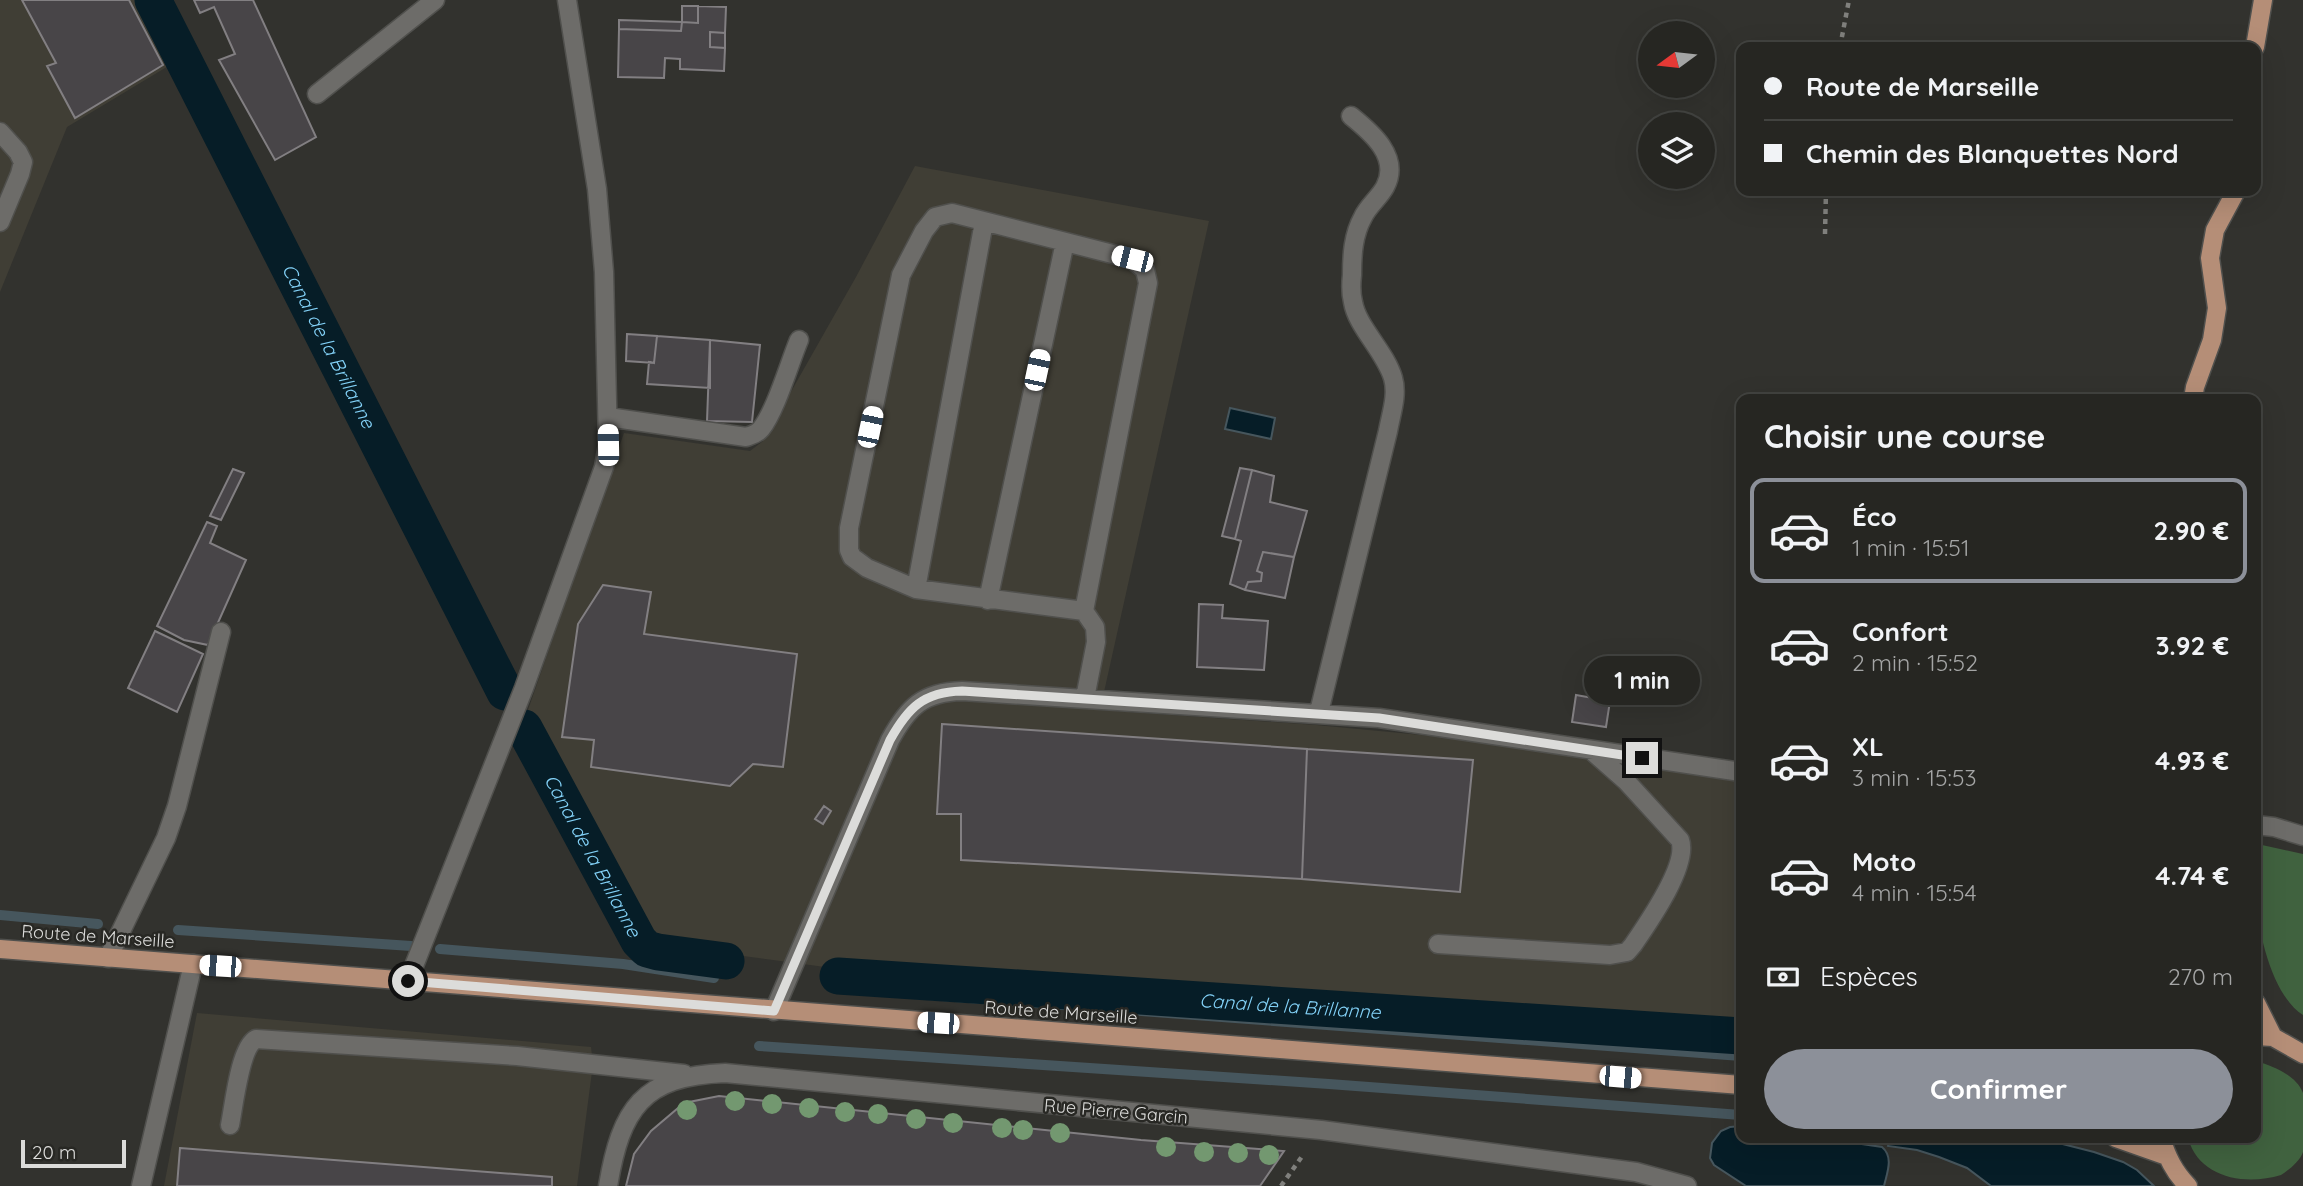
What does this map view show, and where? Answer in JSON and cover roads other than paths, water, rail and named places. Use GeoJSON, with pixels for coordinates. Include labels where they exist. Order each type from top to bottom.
{"type":"FeatureCollection","features":[{"type":"Feature","properties":{"kind":"main road"},"geometry":{"type":"LineString","coordinates":[[2256,42],[2263,0]]}},
{"type":"Feature","properties":{"kind":"main road"},"geometry":{"type":"LineString","coordinates":[[2194,394],[2212,340],[2217,308],[2210,258],[2215,230],[2233,196]]}},
{"type":"Feature","properties":{"kind":"main road","name":"Route de Marseille"},"geometry":{"type":"LineString","coordinates":[[0,949],[1736,1086]]}},
{"type":"Feature","properties":{"kind":"main road"},"geometry":{"type":"LineString","coordinates":[[2264,1037],[2303,1054]]}},
{"type":"Feature","properties":{"kind":"main road"},"geometry":{"type":"LineString","coordinates":[[2130,1143],[2167,1156]]}},
{"type":"Feature","properties":{"kind":"main road"},"geometry":{"type":"LineString","coordinates":[[2163,1143],[2175,1171],[2187,1186]]}},
{"type":"Feature","properties":{"kind":"street"},"geometry":{"type":"LineString","coordinates":[[317,94],[435,0]]}},
{"type":"Feature","properties":{"kind":"street"},"geometry":{"type":"LineString","coordinates":[[408,981],[524,688],[604,467],[608,445],[604,272],[597,189],[567,0]]}},
{"type":"Feature","properties":{"kind":"street"},"geometry":{"type":"LineString","coordinates":[[1319,712],[1395,395],[1393,380],[1383,353],[1358,316],[1353,303],[1352,278],[1355,235],[1364,215],[1386,185],[1389,172],[1387,159],[1376,136],[1351,116]]}},
{"type":"Feature","properties":{"kind":"street"},"geometry":{"type":"LineString","coordinates":[[0,132],[18,152],[23,162],[0,222]]}},
{"type":"Feature","properties":{"kind":"street"},"geometry":{"type":"LineString","coordinates":[[1084,611],[1148,283],[1144,270],[1132,259],[1065,242],[952,214],[935,217],[923,231],[901,275],[849,528],[849,550],[852,557],[867,568],[916,589],[1084,611],[1095,626],[1096,642],[1085,698]]}},
{"type":"Feature","properties":{"kind":"street"},"geometry":{"type":"LineString","coordinates":[[916,589],[984,222]]}},
{"type":"Feature","properties":{"kind":"street"},"geometry":{"type":"LineString","coordinates":[[988,600],[1065,242]]}},
{"type":"Feature","properties":{"kind":"street"},"geometry":{"type":"LineString","coordinates":[[608,417],[746,437],[754,435],[769,415],[799,340]]}},
{"type":"Feature","properties":{"kind":"street"},"geometry":{"type":"LineString","coordinates":[[108,958],[166,838],[177,806],[221,632]]}},
{"type":"Feature","properties":{"kind":"street"},"geometry":{"type":"LineString","coordinates":[[774,1011],[890,740],[913,707],[936,693],[949,691],[1319,712],[1379,718],[1736,771]]}},
{"type":"Feature","properties":{"kind":"street"},"geometry":{"type":"LineString","coordinates":[[1437,944],[1610,955],[1627,952],[1633,945],[1676,874],[1683,847],[1680,840],[1626,781],[1592,751]]}},
{"type":"Feature","properties":{"kind":"street"},"geometry":{"type":"LineString","coordinates":[[2261,826],[2303,835]]}},
{"type":"Feature","properties":{"kind":"street"},"geometry":{"type":"LineString","coordinates":[[141,1186],[193,964]]}},
{"type":"Feature","properties":{"kind":"street"},"geometry":{"type":"LineString","coordinates":[[230,1125],[244,1056],[251,1042],[257,1039],[517,1056],[695,1075]]}},
{"type":"Feature","properties":{"kind":"street","name":"Rue Pierre Garcin"},"geometry":{"type":"LineString","coordinates":[[608,1186],[619,1133],[632,1111],[646,1096],[670,1081],[695,1075],[725,1073],[1321,1130],[1636,1172],[1687,1186]]}},
{"type":"Feature","properties":{"kind":"water"},"geometry":{"type":"Polygon","coordinates":[[[1230,408],[1275,418],[1271,439],[1225,429],[1230,408]]]}},
{"type":"Feature","properties":{"kind":"water"},"geometry":{"type":"Polygon","coordinates":[[[1736,1126],[1736,1143],[1855,1143],[1882,1147],[1889,1160],[1884,1186],[1746,1186],[1714,1165],[1710,1158],[1712,1143],[1721,1131],[1736,1126]]]}},
{"type":"Feature","properties":{"kind":"water"},"geometry":{"type":"Polygon","coordinates":[[[1889,1143],[2059,1143],[2123,1162],[2137,1170],[2154,1186],[1991,1186],[1967,1168],[1939,1157],[1917,1150],[1888,1146],[1889,1143]]]}},
{"type":"Feature","properties":{"kind":"waterway","name":"Canal de la Brillanne"},"geometry":{"type":"LineString","coordinates":[[153,0],[505,692]]}},
{"type":"Feature","properties":{"kind":"waterway","name":"Canal de la Brillanne"},"geometry":{"type":"LineString","coordinates":[[524,728],[639,941],[647,949],[658,952],[726,961]]}},
{"type":"Feature","properties":{"kind":"waterway"},"geometry":{"type":"LineString","coordinates":[[0,915],[98,924]]}},
{"type":"Feature","properties":{"kind":"waterway"},"geometry":{"type":"LineString","coordinates":[[178,930],[411,946]]}},
{"type":"Feature","properties":{"kind":"waterway"},"geometry":{"type":"LineString","coordinates":[[440,949],[623,964],[714,978]]}},
{"type":"Feature","properties":{"kind":"waterway","name":"Canal de la Brillanne"},"geometry":{"type":"LineString","coordinates":[[838,976],[1736,1036]]}},
{"type":"Feature","properties":{"kind":"waterway"},"geometry":{"type":"LineString","coordinates":[[848,989],[1736,1056]]}},
{"type":"Feature","properties":{"kind":"waterway"},"geometry":{"type":"LineString","coordinates":[[759,1046],[1736,1115]]}}]}
